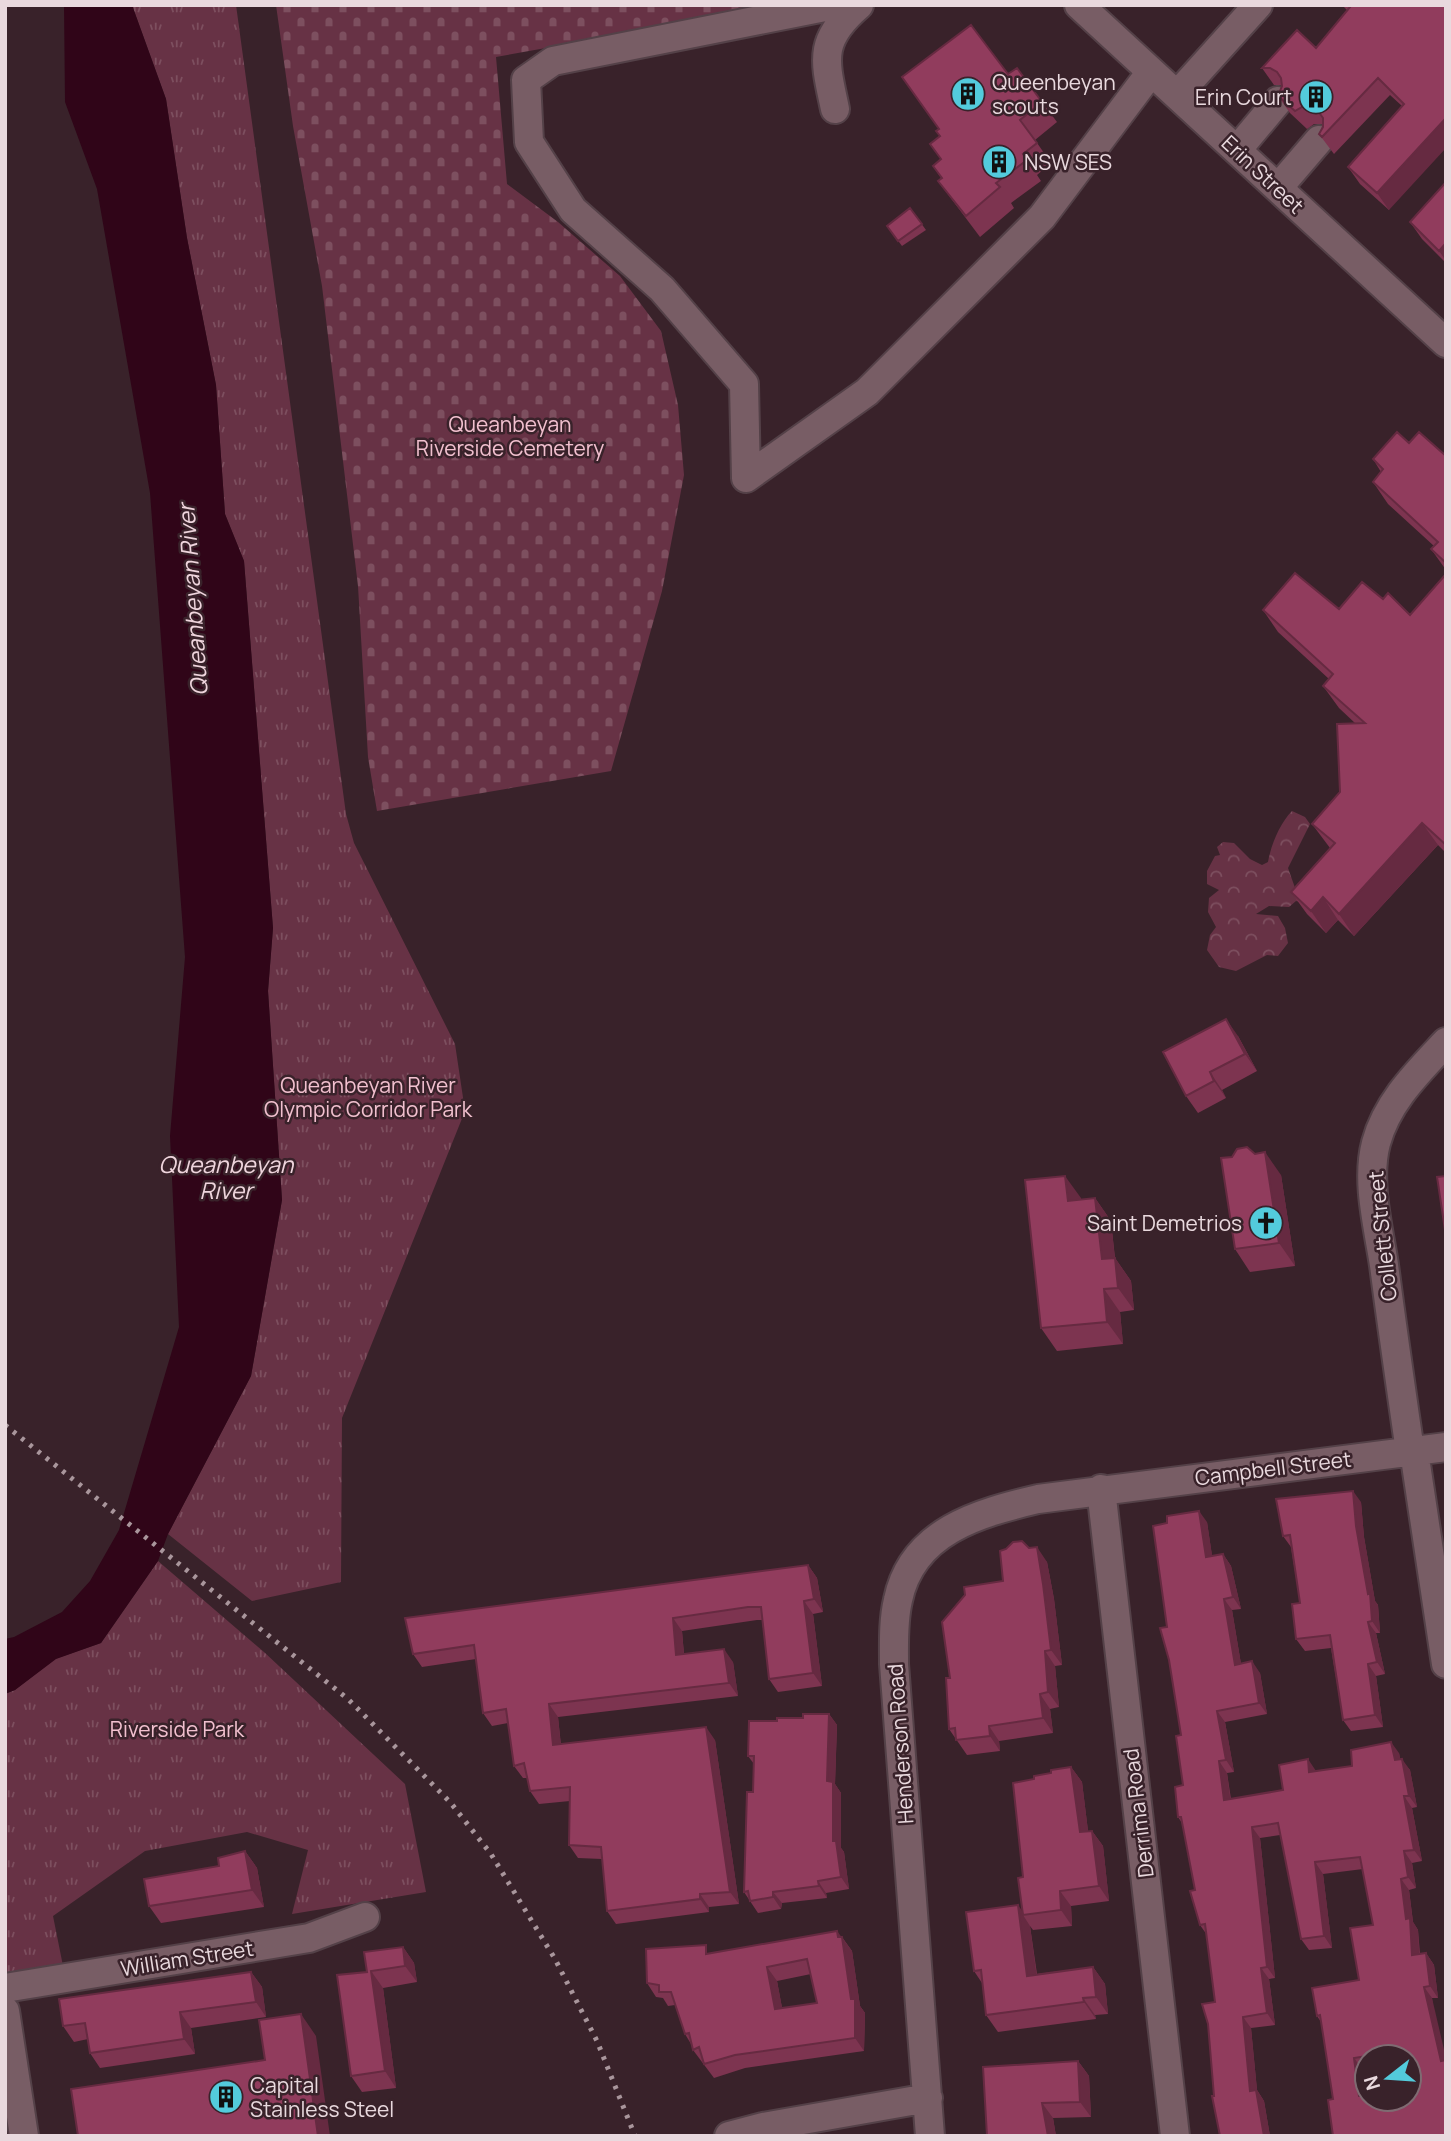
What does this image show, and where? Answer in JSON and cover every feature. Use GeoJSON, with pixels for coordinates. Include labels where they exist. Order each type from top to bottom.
{"type":"FeatureCollection","features":[{"type":"Feature","properties":{"kind":"street"},"geometry":{"type":"LineString","coordinates":[[835,5],[553,61],[526,80],[529,142],[573,210],[662,289],[744,384],[746,478],[867,392],[1042,217],[1151,72]]}},
{"type":"Feature","properties":{"kind":"street"},"geometry":{"type":"LineString","coordinates":[[835,109],[825,63],[829,42],[843,19],[859,5]]}},
{"type":"Feature","properties":{"kind":"street","name":"Erin Street"},"geometry":{"type":"LineString","coordinates":[[1079,5],[1446,343]]}},
{"type":"Feature","properties":{"kind":"street"},"geometry":{"type":"LineString","coordinates":[[1177,95],[1258,5]]}},
{"type":"Feature","properties":{"kind":"street"},"geometry":{"type":"LineString","coordinates":[[1237,150],[1278,102]]}},
{"type":"Feature","properties":{"kind":"street"},"geometry":{"type":"LineString","coordinates":[[1278,188],[1320,140]]}},
{"type":"Feature","properties":{"kind":"street","name":"Collett Street"},"geometry":{"type":"LineString","coordinates":[[1446,1042],[1408,1084],[1389,1112],[1376,1143],[1373,1162],[1376,1210],[1446,1664]]}},
{"type":"Feature","properties":{"kind":"street","name":"Campbell Street"},"geometry":{"type":"LineString","coordinates":[[1101,1489],[1446,1447]]}},
{"type":"Feature","properties":{"kind":"street","name":"Henderson Road"},"geometry":{"type":"LineString","coordinates":[[930,2136],[894,1664],[894,1629],[898,1598],[908,1570],[926,1546],[950,1528],[1003,1507],[1101,1489]]}},
{"type":"Feature","properties":{"kind":"street","name":"Derrima Road"},"geometry":{"type":"LineString","coordinates":[[1101,1489],[1175,2136]]}},
{"type":"Feature","properties":{"kind":"street","name":"William Street"},"geometry":{"type":"LineString","coordinates":[[5,1988],[309,1938],[365,1917]]}},
{"type":"Feature","properties":{"kind":"street"},"geometry":{"type":"LineString","coordinates":[[5,2011],[24,2136]]}},
{"type":"Feature","properties":{"kind":"street"},"geometry":{"type":"LineString","coordinates":[[729,2136],[763,2127],[928,2098]]}},
{"type":"Feature","properties":{"kind":"green space","name":"Queanbeyan River Olympic Corridor Park"},"geometry":{"type":"Polygon","coordinates":[[[132,5],[236,5],[346,814],[354,843],[455,1044],[465,1111],[342,1418],[341,1582],[252,1601],[168,1534],[251,1376],[282,1200],[268,991],[273,928],[244,561],[225,514],[216,385],[187,238],[166,99],[132,5]]]}},
{"type":"Feature","properties":{"kind":"green space","name":"Queanbeyan Riverside Cemetery"},"geometry":{"type":"Polygon","coordinates":[[[276,5],[787,5],[496,57],[507,184],[558,222],[620,276],[661,331],[678,405],[684,475],[662,591],[611,771],[377,811],[368,757],[358,586],[322,286],[293,126],[276,5]]]}},
{"type":"Feature","properties":{"kind":"green space"},"geometry":{"type":"Polygon","coordinates":[[[1292,811],[1305,817],[1310,824],[1288,868],[1300,902],[1296,901],[1289,907],[1269,906],[1256,914],[1278,916],[1285,928],[1288,943],[1278,956],[1267,955],[1236,971],[1219,967],[1207,950],[1210,935],[1216,927],[1208,912],[1209,898],[1219,890],[1207,884],[1207,871],[1215,856],[1220,855],[1217,847],[1223,842],[1234,843],[1250,859],[1262,865],[1268,862],[1277,835],[1292,811]]]}},
{"type":"Feature","properties":{"kind":"green space","name":"Riverside Park"},"geometry":{"type":"Polygon","coordinates":[[[158,1561],[264,1652],[405,1784],[426,1892],[292,1914],[308,1850],[247,1832],[145,1851],[53,1916],[63,1966],[5,1974],[5,1694],[15,1690],[55,1659],[101,1643],[158,1561]]]}},
{"type":"Feature","properties":{"kind":"water","name":"Queanbeyan River"},"geometry":{"type":"Polygon","coordinates":[[[64,5],[132,5],[166,99],[187,238],[216,385],[225,514],[244,561],[273,928],[268,991],[282,1200],[251,1376],[168,1534],[158,1561],[101,1643],[56,1659],[15,1690],[5,1694],[5,1639],[62,1612],[90,1581],[119,1530],[179,1327],[170,1136],[185,957],[150,493],[97,189],[65,102],[64,5]]]}},
{"type":"Feature","properties":{"kind":"building"},"geometry":{"type":"Polygon","coordinates":[[[1348,5],[1446,5],[1446,118],[1377,193],[1348,167],[1404,104],[1378,78],[1322,137],[1319,134],[1323,127],[1323,118],[1318,111],[1302,107],[1295,111],[1278,96],[1282,86],[1277,72],[1262,68],[1297,30],[1316,48],[1350,7],[1348,5]]]}},
{"type":"Feature","properties":{"kind":"building"},"geometry":{"type":"Polygon","coordinates":[[[971,25],[1008,74],[1017,68],[1042,102],[1020,120],[1037,143],[1023,154],[1027,160],[996,183],[1000,187],[966,216],[938,181],[942,178],[933,166],[941,159],[930,144],[940,136],[936,131],[939,129],[902,77],[971,25]]]}},
{"type":"Feature","properties":{"kind":"building"},"geometry":{"type":"Polygon","coordinates":[[[1446,182],[1446,243],[1439,251],[1410,222],[1446,182]]]}},
{"type":"Feature","properties":{"kind":"building"},"geometry":{"type":"Polygon","coordinates":[[[910,208],[922,224],[898,241],[887,226],[910,208]]]}},
{"type":"Feature","properties":{"kind":"building"},"geometry":{"type":"Polygon","coordinates":[[[1397,432],[1409,443],[1419,432],[1446,456],[1446,563],[1431,549],[1438,542],[1373,482],[1383,469],[1373,459],[1397,432]]]}},
{"type":"Feature","properties":{"kind":"building"},"geometry":{"type":"Polygon","coordinates":[[[1295,573],[1339,609],[1362,582],[1383,599],[1388,593],[1410,615],[1446,574],[1446,845],[1422,823],[1339,914],[1323,897],[1311,911],[1291,892],[1335,843],[1312,824],[1340,792],[1337,724],[1365,723],[1323,686],[1333,674],[1263,610],[1295,573]]]}},
{"type":"Feature","properties":{"kind":"building"},"geometry":{"type":"Polygon","coordinates":[[[1226,1019],[1245,1054],[1210,1072],[1214,1081],[1186,1096],[1163,1052],[1226,1019]]]}},
{"type":"Feature","properties":{"kind":"building"},"geometry":{"type":"Polygon","coordinates":[[[1247,1147],[1255,1154],[1265,1152],[1279,1243],[1235,1249],[1221,1158],[1232,1157],[1237,1149],[1247,1147]]]}},
{"type":"Feature","properties":{"kind":"building"},"geometry":{"type":"Polygon","coordinates":[[[1065,1176],[1068,1201],[1095,1198],[1102,1259],[1115,1258],[1118,1288],[1104,1289],[1107,1322],[1041,1328],[1025,1180],[1065,1176]]]}},
{"type":"Feature","properties":{"kind":"building"},"geometry":{"type":"Polygon","coordinates":[[[1446,1176],[1446,1230],[1445,1230],[1437,1177],[1446,1176]]]}},
{"type":"Feature","properties":{"kind":"building"},"geometry":{"type":"Polygon","coordinates":[[[1353,1491],[1356,1526],[1368,1594],[1370,1593],[1372,1621],[1368,1622],[1377,1662],[1368,1664],[1375,1715],[1343,1720],[1330,1635],[1296,1639],[1292,1604],[1300,1603],[1290,1535],[1283,1536],[1276,1499],[1353,1491]]]}},
{"type":"Feature","properties":{"kind":"building"},"geometry":{"type":"Polygon","coordinates":[[[1199,1511],[1206,1557],[1223,1554],[1233,1597],[1224,1599],[1235,1665],[1252,1661],[1259,1703],[1217,1711],[1226,1760],[1219,1761],[1224,1800],[1283,1790],[1279,1765],[1308,1759],[1309,1772],[1352,1766],[1351,1750],[1391,1742],[1395,1760],[1402,1759],[1409,1796],[1404,1796],[1414,1850],[1404,1851],[1408,1877],[1401,1879],[1406,1919],[1410,1918],[1412,1955],[1426,1953],[1430,1986],[1424,1987],[1441,2061],[1446,2060],[1446,2136],[1333,2136],[1328,2100],[1333,2099],[1320,2015],[1317,2016],[1312,1988],[1359,1980],[1350,1928],[1373,1925],[1360,1857],[1315,1862],[1324,1936],[1301,1939],[1278,1823],[1252,1827],[1267,1967],[1261,1968],[1267,2013],[1243,2017],[1250,2091],[1256,2090],[1264,2136],[1220,2136],[1212,2096],[1208,2024],[1202,2004],[1215,2002],[1205,1924],[1200,1925],[1190,1891],[1195,1890],[1181,1817],[1178,1817],[1175,1787],[1183,1785],[1176,1736],[1181,1735],[1169,1660],[1160,1628],[1167,1627],[1153,1526],[1167,1523],[1167,1516],[1199,1511]]]}},
{"type":"Feature","properties":{"kind":"building"},"geometry":{"type":"Polygon","coordinates":[[[1022,1541],[1029,1548],[1037,1547],[1051,1650],[1045,1651],[1048,1692],[1040,1694],[1043,1718],[989,1726],[990,1736],[956,1740],[955,1728],[949,1729],[946,1678],[950,1678],[942,1622],[965,1595],[964,1587],[1003,1581],[1000,1551],[1013,1542],[1022,1541]]]}},
{"type":"Feature","properties":{"kind":"building"},"geometry":{"type":"Polygon","coordinates":[[[808,1565],[814,1599],[804,1601],[813,1673],[769,1679],[761,1607],[748,1607],[673,1618],[676,1655],[724,1649],[729,1683],[549,1704],[553,1745],[706,1727],[730,1892],[700,1894],[700,1899],[607,1911],[601,1847],[569,1845],[570,1787],[530,1791],[524,1763],[514,1766],[506,1709],[483,1713],[474,1645],[413,1654],[405,1618],[808,1565]]]}},
{"type":"Feature","properties":{"kind":"building"},"geometry":{"type":"Polygon","coordinates":[[[803,1714],[829,1714],[827,1781],[833,1782],[833,1841],[836,1841],[841,1877],[818,1881],[819,1886],[773,1892],[773,1897],[750,1901],[748,1891],[744,1892],[747,1792],[753,1792],[754,1756],[748,1756],[749,1721],[803,1718],[803,1714]]]}},
{"type":"Feature","properties":{"kind":"building"},"geometry":{"type":"Polygon","coordinates":[[[1071,1767],[1080,1832],[1092,1831],[1099,1886],[1060,1891],[1061,1910],[1023,1915],[1018,1878],[1023,1877],[1013,1783],[1034,1779],[1034,1776],[1051,1773],[1051,1770],[1071,1767]]]}},
{"type":"Feature","properties":{"kind":"building"},"geometry":{"type":"Polygon","coordinates":[[[245,1851],[252,1890],[149,1906],[144,1879],[219,1866],[218,1858],[245,1851]]]}},
{"type":"Feature","properties":{"kind":"building"},"geometry":{"type":"Polygon","coordinates":[[[1018,1905],[1027,1976],[1093,1967],[1096,1997],[1083,1998],[1084,2002],[986,2015],[981,1970],[974,1971],[966,1912],[1018,1905]]]}},
{"type":"Feature","properties":{"kind":"building"},"geometry":{"type":"Polygon","coordinates":[[[837,1931],[838,1937],[842,1937],[851,1999],[855,1999],[855,2038],[735,2055],[704,2064],[699,2047],[693,2050],[689,2033],[685,2034],[671,1992],[659,1992],[659,1985],[647,1983],[646,1949],[706,1945],[706,1954],[837,1931]],[[807,1959],[767,1967],[775,2009],[817,2003],[807,1959]]]}},
{"type":"Feature","properties":{"kind":"building"},"geometry":{"type":"Polygon","coordinates":[[[403,1947],[405,1966],[371,1971],[385,2071],[351,2076],[337,1975],[367,1972],[364,1952],[403,1947]]]}},
{"type":"Feature","properties":{"kind":"building"},"geometry":{"type":"Polygon","coordinates":[[[251,1972],[256,2002],[180,2012],[184,2039],[90,2053],[85,2023],[63,2026],[59,1999],[251,1972]]]}},
{"type":"Feature","properties":{"kind":"building"},"geometry":{"type":"Polygon","coordinates":[[[301,2014],[318,2136],[78,2136],[71,2089],[265,2060],[259,2020],[301,2014]]]}},
{"type":"Feature","properties":{"kind":"building"},"geometry":{"type":"Polygon","coordinates":[[[1078,2061],[1080,2102],[1042,2103],[1048,2136],[987,2136],[983,2067],[1078,2061]]]}},
{"type":"Feature","properties":{"kind":"railway"},"geometry":{"type":"LineString","coordinates":[[5,1425],[348,1699],[450,1802],[491,1854],[555,1959],[597,2041],[635,2136]]}},
{"type":"Feature","properties":{"kind":"place","name":"Queenbeyan scouts"},"geometry":{"type":"Point","coordinates":[968,94]}},
{"type":"Feature","properties":{"kind":"place","name":"Erin Court"},"geometry":{"type":"Point","coordinates":[1316,97]}},
{"type":"Feature","properties":{"kind":"place","name":"NSW SES"},"geometry":{"type":"Point","coordinates":[999,162]}},
{"type":"Feature","properties":{"kind":"place","name":"Saint Demetrios"},"geometry":{"type":"Point","coordinates":[1266,1223]}},
{"type":"Feature","properties":{"kind":"place","name":"Capital Stainless Steel"},"geometry":{"type":"Point","coordinates":[226,2097]}}]}
